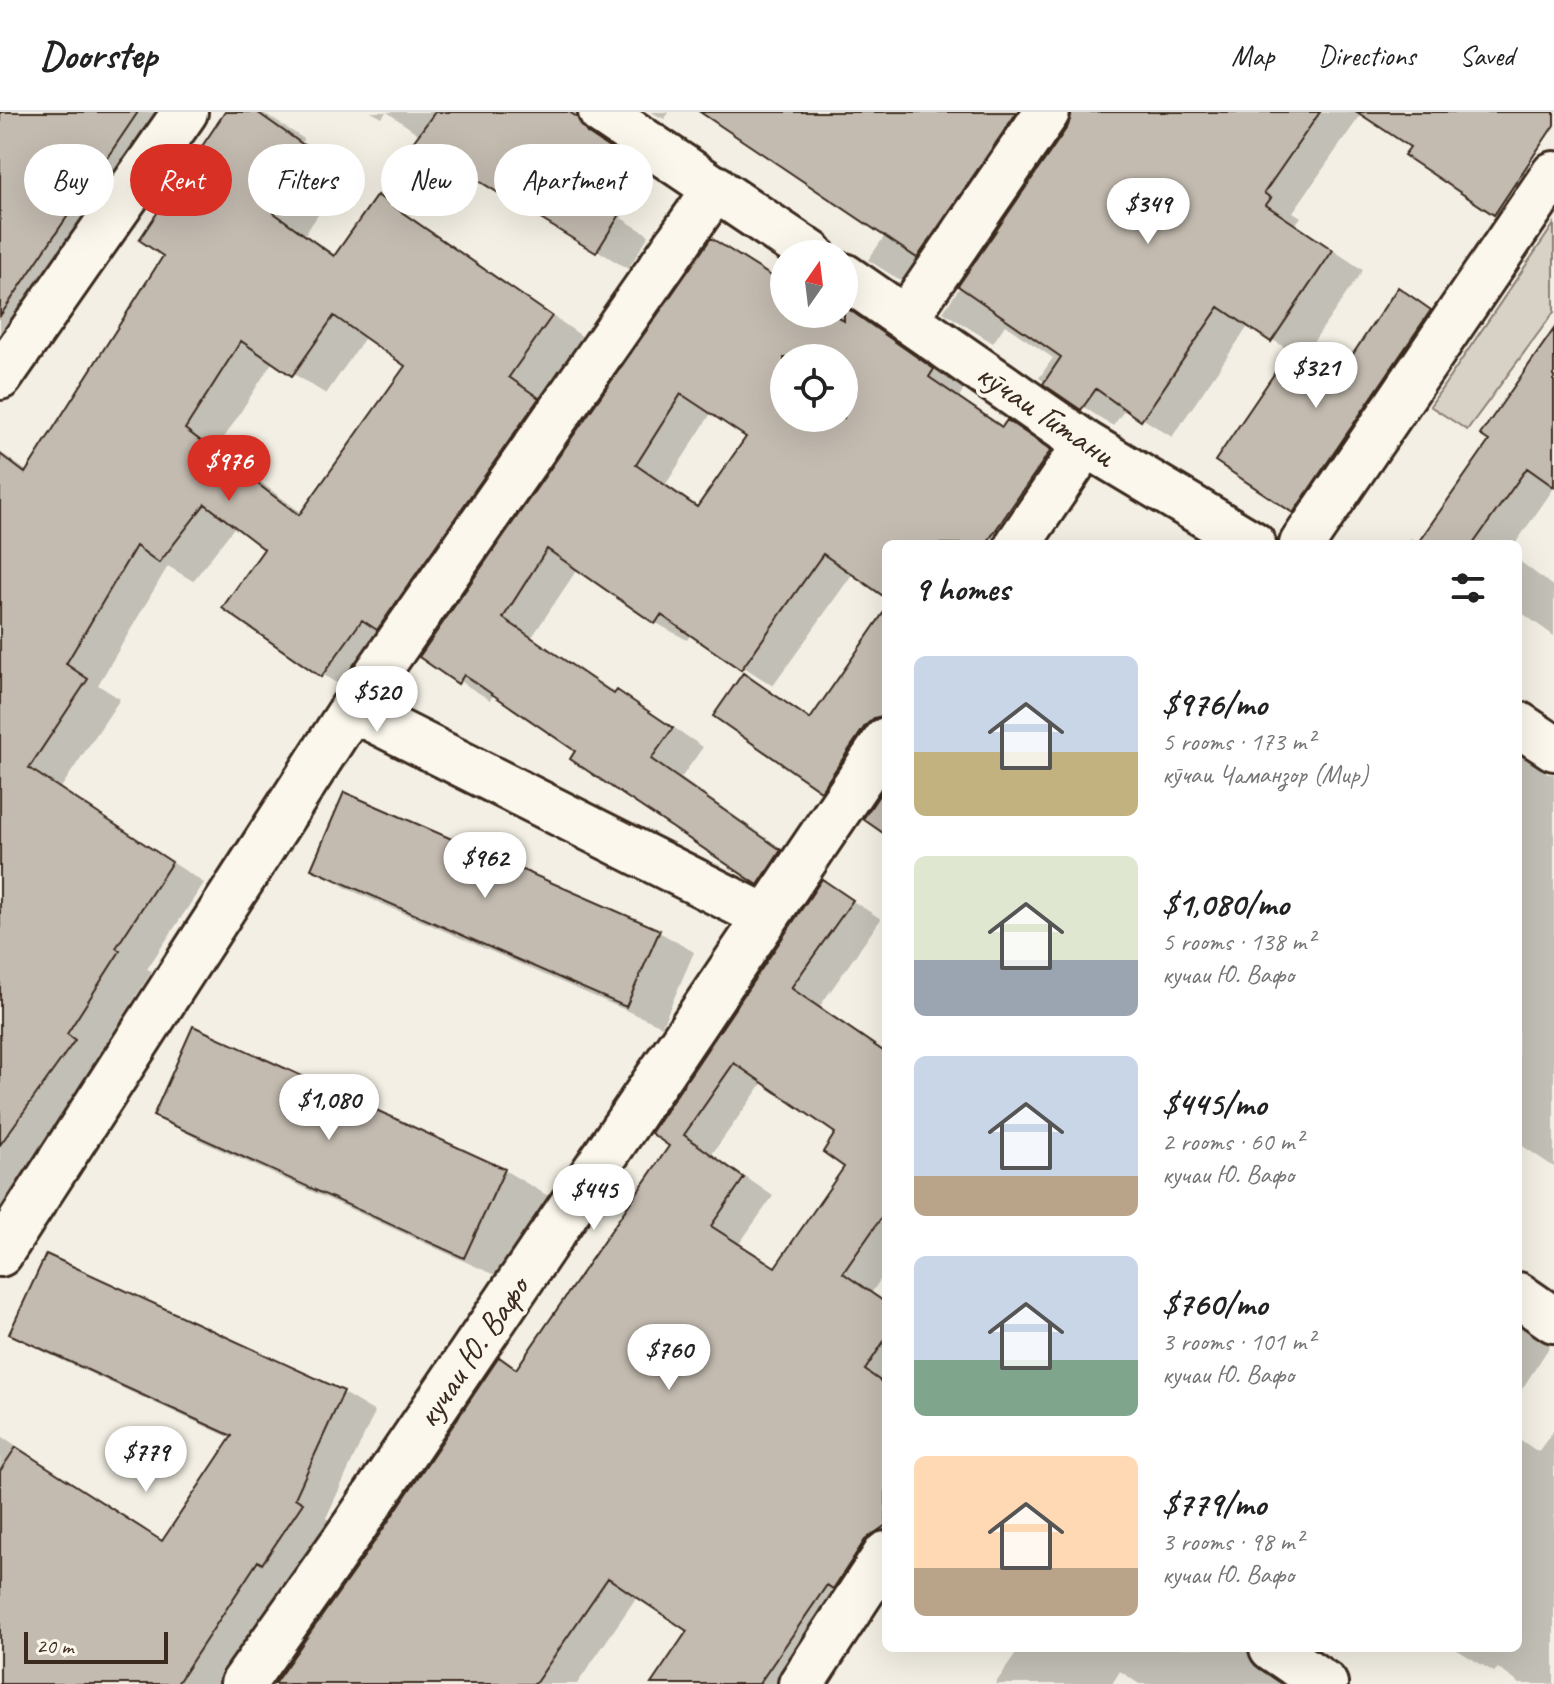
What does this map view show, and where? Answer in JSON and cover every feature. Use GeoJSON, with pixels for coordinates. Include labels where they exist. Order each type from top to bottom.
{"type":"FeatureCollection","features":[{"type":"Feature","properties":{"kind":"street"},"geometry":{"type":"LineString","coordinates":[[0,377],[185,112]]}},
{"type":"Feature","properties":{"kind":"street"},"geometry":{"type":"LineString","coordinates":[[601,112],[792,240]]}},
{"type":"Feature","properties":{"kind":"street"},"geometry":{"type":"LineString","coordinates":[[906,318],[1047,112]]}},
{"type":"Feature","properties":{"kind":"street"},"geometry":{"type":"LineString","coordinates":[[1305,540],[1554,174]]}},
{"type":"Feature","properties":{"kind":"street"},"geometry":{"type":"LineString","coordinates":[[0,1254],[352,709],[716,188]]}},
{"type":"Feature","properties":{"kind":"street","name":"кӯчаи Гитани"},"geometry":{"type":"LineString","coordinates":[[858,285],[1086,444],[1246,540]]}},
{"type":"Feature","properties":{"kind":"street"},"geometry":{"type":"LineString","coordinates":[[1021,540],[1086,444]]}},
{"type":"Feature","properties":{"kind":"street"},"geometry":{"type":"LineString","coordinates":[[352,709],[766,917]]}},
{"type":"Feature","properties":{"kind":"street"},"geometry":{"type":"LineString","coordinates":[[1522,727],[1554,748]]}},
{"type":"Feature","properties":{"kind":"street","name":"кучаи Ю. Вафо"},"geometry":{"type":"LineString","coordinates":[[243,1684],[374,1498],[882,746]]}},
{"type":"Feature","properties":{"kind":"street"},"geometry":{"type":"LineString","coordinates":[[1522,1298],[1554,1320]]}},
{"type":"Feature","properties":{"kind":"street"},"geometry":{"type":"LineString","coordinates":[[801,1684],[882,1560]]}},
{"type":"Feature","properties":{"kind":"street"},"geometry":{"type":"LineString","coordinates":[[1278,1652],[1325,1684]]}},
{"type":"Feature","properties":{"kind":"shaded area"},"geometry":{"type":"Polygon","coordinates":[[[1554,224],[1554,312],[1467,430],[1430,406],[1554,224]]]}},
{"type":"Feature","properties":{"kind":"building"},"geometry":{"type":"Polygon","coordinates":[[[0,112],[138,112],[114,147],[114,144],[24,144],[24,216],[68,216],[0,316],[0,112]]]}},
{"type":"Feature","properties":{"kind":"building"},"geometry":{"type":"Polygon","coordinates":[[[225,112],[257,112],[302,144],[248,144],[248,216],[278,216],[334,256],[377,195],[381,198],[381,216],[407,216],[552,316],[509,377],[539,398],[377,630],[362,620],[321,677],[222,608],[264,549],[205,504],[159,563],[136,546],[66,664],[88,679],[29,768],[172,862],[116,948],[120,951],[67,1034],[75,1040],[0,1145],[0,454],[25,473],[163,256],[139,240],[155,216],[232,216],[232,144],[204,144],[225,112]],[[334,316],[292,376],[241,341],[185,429],[299,515],[405,366],[334,316]]]}},
{"type":"Feature","properties":{"kind":"building"},"geometry":{"type":"Polygon","coordinates":[[[435,112],[569,112],[577,117],[587,133],[603,144],[494,144],[494,190],[478,180],[478,144],[419,144],[414,141],[435,112]]]}},
{"type":"Feature","properties":{"kind":"building"},"geometry":{"type":"Polygon","coordinates":[[[700,112],[1017,112],[917,258],[700,112]]]}},
{"type":"Feature","properties":{"kind":"building"},"geometry":{"type":"Polygon","coordinates":[[[1072,112],[1320,112],[1264,193],[1271,198],[1266,205],[1333,250],[1271,342],[1219,307],[1141,421],[1096,389],[1081,410],[1043,384],[1061,357],[958,286],[1068,126],[1072,112]]]}},
{"type":"Feature","properties":{"kind":"building"},"geometry":{"type":"Polygon","coordinates":[[[1357,112],[1554,112],[1554,125],[1494,215],[1404,155],[1410,147],[1357,112]]]}},
{"type":"Feature","properties":{"kind":"building"},"geometry":{"type":"Polygon","coordinates":[[[536,216],[619,216],[596,253],[536,216]]]}},
{"type":"Feature","properties":{"kind":"building"},"geometry":{"type":"Polygon","coordinates":[[[711,238],[770,275],[770,328],[858,328],[858,316],[934,369],[929,377],[1002,427],[1007,420],[1051,450],[989,540],[882,540],[882,595],[823,554],[741,670],[661,615],[655,624],[547,549],[503,618],[614,694],[617,690],[673,728],[651,759],[781,850],[758,885],[570,759],[575,751],[464,675],[458,684],[419,657],[711,238]],[[681,394],[636,465],[697,507],[746,437],[681,394]]]}},
{"type":"Feature","properties":{"kind":"building"},"geometry":{"type":"Polygon","coordinates":[[[1398,287],[1431,310],[1293,513],[1215,461],[1287,355],[1332,385],[1398,287]]]}},
{"type":"Feature","properties":{"kind":"building"},"geometry":{"type":"Polygon","coordinates":[[[1554,329],[1554,487],[1527,468],[1476,540],[1420,540],[1489,441],[1480,435],[1554,329]]]}},
{"type":"Feature","properties":{"kind":"building"},"geometry":{"type":"Polygon","coordinates":[[[882,615],[882,716],[865,726],[821,791],[713,716],[743,673],[810,719],[882,615]]]}},
{"type":"Feature","properties":{"kind":"building"},"geometry":{"type":"Polygon","coordinates":[[[882,791],[882,832],[863,819],[882,791]]]}},
{"type":"Feature","properties":{"kind":"building"},"geometry":{"type":"Polygon","coordinates":[[[344,792],[660,930],[626,1007],[311,869],[344,792]]]}},
{"type":"Feature","properties":{"kind":"building"},"geometry":{"type":"Polygon","coordinates":[[[822,879],[853,900],[791,988],[882,1050],[882,1217],[843,1273],[882,1300],[882,1344],[865,1370],[882,1382],[882,1528],[865,1540],[833,1589],[827,1585],[759,1684],[651,1684],[687,1631],[608,1578],[535,1684],[274,1684],[499,1357],[516,1369],[669,1146],[651,1133],[822,879]],[[734,1063],[684,1135],[744,1178],[711,1226],[775,1267],[844,1167],[823,1152],[835,1133],[734,1063]]]}},
{"type":"Feature","properties":{"kind":"building"},"geometry":{"type":"Polygon","coordinates":[[[193,1026],[505,1169],[464,1258],[153,1116],[193,1026]]]}},
{"type":"Feature","properties":{"kind":"building"},"geometry":{"type":"Polygon","coordinates":[[[46,1254],[344,1391],[295,1498],[303,1503],[262,1564],[258,1561],[177,1684],[0,1684],[0,1471],[16,1447],[162,1541],[232,1436],[9,1334],[46,1254]]]}}]}
